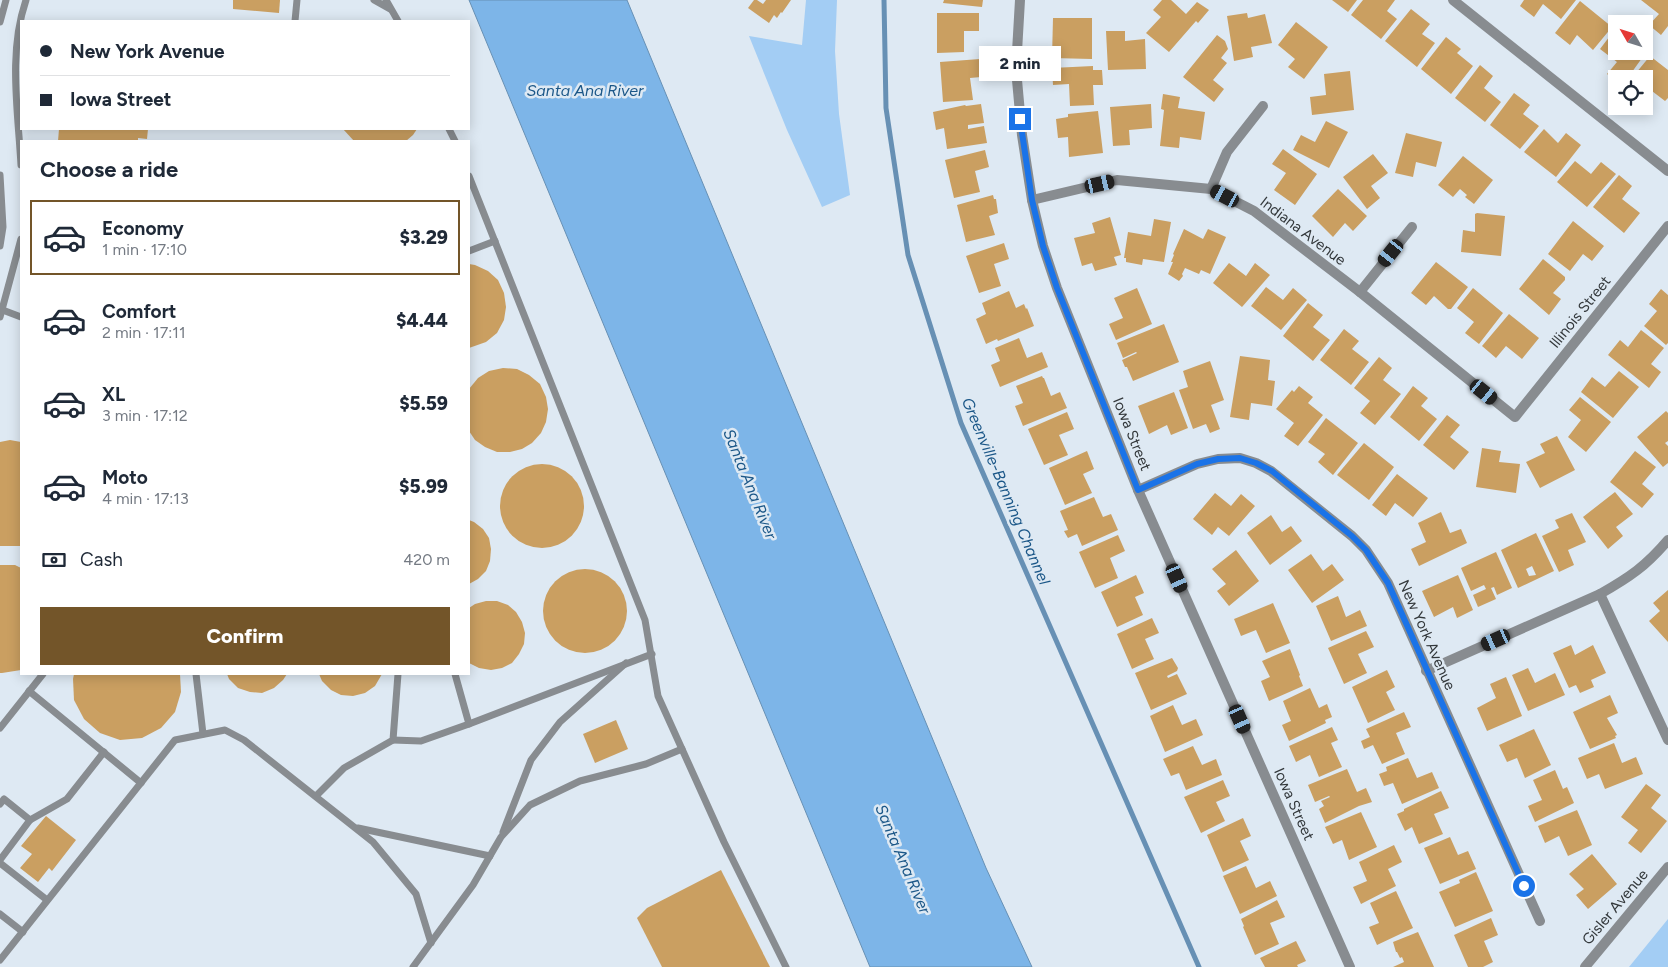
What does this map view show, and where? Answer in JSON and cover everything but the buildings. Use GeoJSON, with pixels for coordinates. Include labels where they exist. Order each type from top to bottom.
{"type":"FeatureCollection","features":[{"type":"Feature","properties":{"kind":"street","name":"Iowa Street"},"geometry":{"type":"LineString","coordinates":[[1020,0],[1016,69],[1022,135],[1032,200],[1043,246],[1057,288],[1138,490],[1350,967]]}},
{"type":"Feature","properties":{"kind":"street"},"geometry":{"type":"LineString","coordinates":[[1453,0],[1668,171]]}},
{"type":"Feature","properties":{"kind":"street"},"geometry":{"type":"LineString","coordinates":[[1211,189],[1227,152],[1263,106]]}},
{"type":"Feature","properties":{"kind":"street","name":"Indiana Avenue"},"geometry":{"type":"LineString","coordinates":[[1032,200],[1117,180],[1211,189],[1254,211],[1360,292],[1515,417]]}},
{"type":"Feature","properties":{"kind":"street","name":"Illinois Street"},"geometry":{"type":"LineString","coordinates":[[1515,417],[1668,226]]}},
{"type":"Feature","properties":{"kind":"street"},"geometry":{"type":"LineString","coordinates":[[1360,292],[1412,227]]}},
{"type":"Feature","properties":{"kind":"street","name":"New York Avenue"},"geometry":{"type":"LineString","coordinates":[[1138,490],[1197,464],[1218,459],[1240,458],[1272,471],[1338,523],[1366,550],[1388,583],[1540,921]]}},
{"type":"Feature","properties":{"kind":"street"},"geometry":{"type":"LineString","coordinates":[[1426,671],[1600,594],[1640,569],[1668,540]]}},
{"type":"Feature","properties":{"kind":"street"},"geometry":{"type":"LineString","coordinates":[[1600,594],[1668,740]]}},
{"type":"Feature","properties":{"kind":"street","name":"Gisler Avenue"},"geometry":{"type":"LineString","coordinates":[[1585,967],[1668,867]]}},
{"type":"Feature","properties":{"kind":"lane"},"geometry":{"type":"LineString","coordinates":[[0,22],[6,0]]}},
{"type":"Feature","properties":{"kind":"lane"},"geometry":{"type":"LineString","coordinates":[[21,20],[26,0]]}},
{"type":"Feature","properties":{"kind":"lane"},"geometry":{"type":"LineString","coordinates":[[295,20],[297,0]]}},
{"type":"Feature","properties":{"kind":"lane"},"geometry":{"type":"LineString","coordinates":[[374,0],[390,9]]}},
{"type":"Feature","properties":{"kind":"lane"},"geometry":{"type":"LineString","coordinates":[[386,0],[397,20]]}},
{"type":"Feature","properties":{"kind":"lane"},"geometry":{"type":"LineString","coordinates":[[20,24],[15,81],[20,151]]}},
{"type":"Feature","properties":{"kind":"lane"},"geometry":{"type":"LineString","coordinates":[[0,174],[3,227],[0,246]]}},
{"type":"Feature","properties":{"kind":"lane"},"geometry":{"type":"LineString","coordinates":[[470,178],[645,620],[658,696],[724,842],[786,967]]}},
{"type":"Feature","properties":{"kind":"lane"},"geometry":{"type":"LineString","coordinates":[[470,251],[495,241]]}},
{"type":"Feature","properties":{"kind":"lane"},"geometry":{"type":"LineString","coordinates":[[20,243],[1,312],[20,317]]}},
{"type":"Feature","properties":{"kind":"lane"},"geometry":{"type":"LineString","coordinates":[[316,796],[344,768],[393,740],[421,742],[652,654]]}},
{"type":"Feature","properties":{"kind":"lane"},"geometry":{"type":"LineString","coordinates":[[413,967],[473,885],[501,837],[531,760],[560,722],[626,663]]}},
{"type":"Feature","properties":{"kind":"lane"},"geometry":{"type":"LineString","coordinates":[[0,728],[43,675]]}},
{"type":"Feature","properties":{"kind":"lane"},"geometry":{"type":"LineString","coordinates":[[196,675],[203,734]]}},
{"type":"Feature","properties":{"kind":"lane"},"geometry":{"type":"LineString","coordinates":[[393,740],[398,675]]}},
{"type":"Feature","properties":{"kind":"lane"},"geometry":{"type":"LineString","coordinates":[[455,675],[469,724]]}},
{"type":"Feature","properties":{"kind":"lane"},"geometry":{"type":"LineString","coordinates":[[29,691],[142,783]]}},
{"type":"Feature","properties":{"kind":"lane"},"geometry":{"type":"LineString","coordinates":[[0,960],[175,740],[224,730],[244,740],[373,842],[416,894],[431,943]]}},
{"type":"Feature","properties":{"kind":"lane"},"geometry":{"type":"LineString","coordinates":[[501,837],[530,805],[580,781],[646,764],[682,749]]}},
{"type":"Feature","properties":{"kind":"lane"},"geometry":{"type":"LineString","coordinates":[[47,900],[0,862],[30,820],[67,799],[104,752]]}},
{"type":"Feature","properties":{"kind":"lane"},"geometry":{"type":"LineString","coordinates":[[0,804],[4,799],[30,820]]}},
{"type":"Feature","properties":{"kind":"lane"},"geometry":{"type":"LineString","coordinates":[[355,827],[490,856]]}},
{"type":"Feature","properties":{"kind":"lane"},"geometry":{"type":"LineString","coordinates":[[0,914],[22,932]]}},
{"type":"Feature","properties":{"kind":"shaded area"},"geometry":{"type":"Polygon","coordinates":[[[806,0],[837,0],[835,51],[839,114],[850,195],[822,207],[787,130],[749,36],[802,45],[806,0]]]}},
{"type":"Feature","properties":{"kind":"shaded area"},"geometry":{"type":"Polygon","coordinates":[[[1668,919],[1668,967],[1629,967],[1668,919]]]}},
{"type":"Feature","properties":{"kind":"water","name":"Santa Ana River"},"geometry":{"type":"Polygon","coordinates":[[[469,0],[627,0],[986,868],[1032,967],[870,967],[469,0]]]}},
{"type":"Feature","properties":{"kind":"waterway","name":"Greenville-Banning Channel"},"geometry":{"type":"LineString","coordinates":[[884,0],[886,108],[908,255],[961,423],[1199,967]]}},
{"type":"Feature","properties":{"kind":"route"},"geometry":{"type":"LineString","coordinates":[[1020,119],[1032,200],[1043,246],[1057,288],[1138,490],[1197,464],[1218,459],[1240,458],[1272,471],[1338,523],[1366,550],[1388,583],[1524,886]]}}]}
